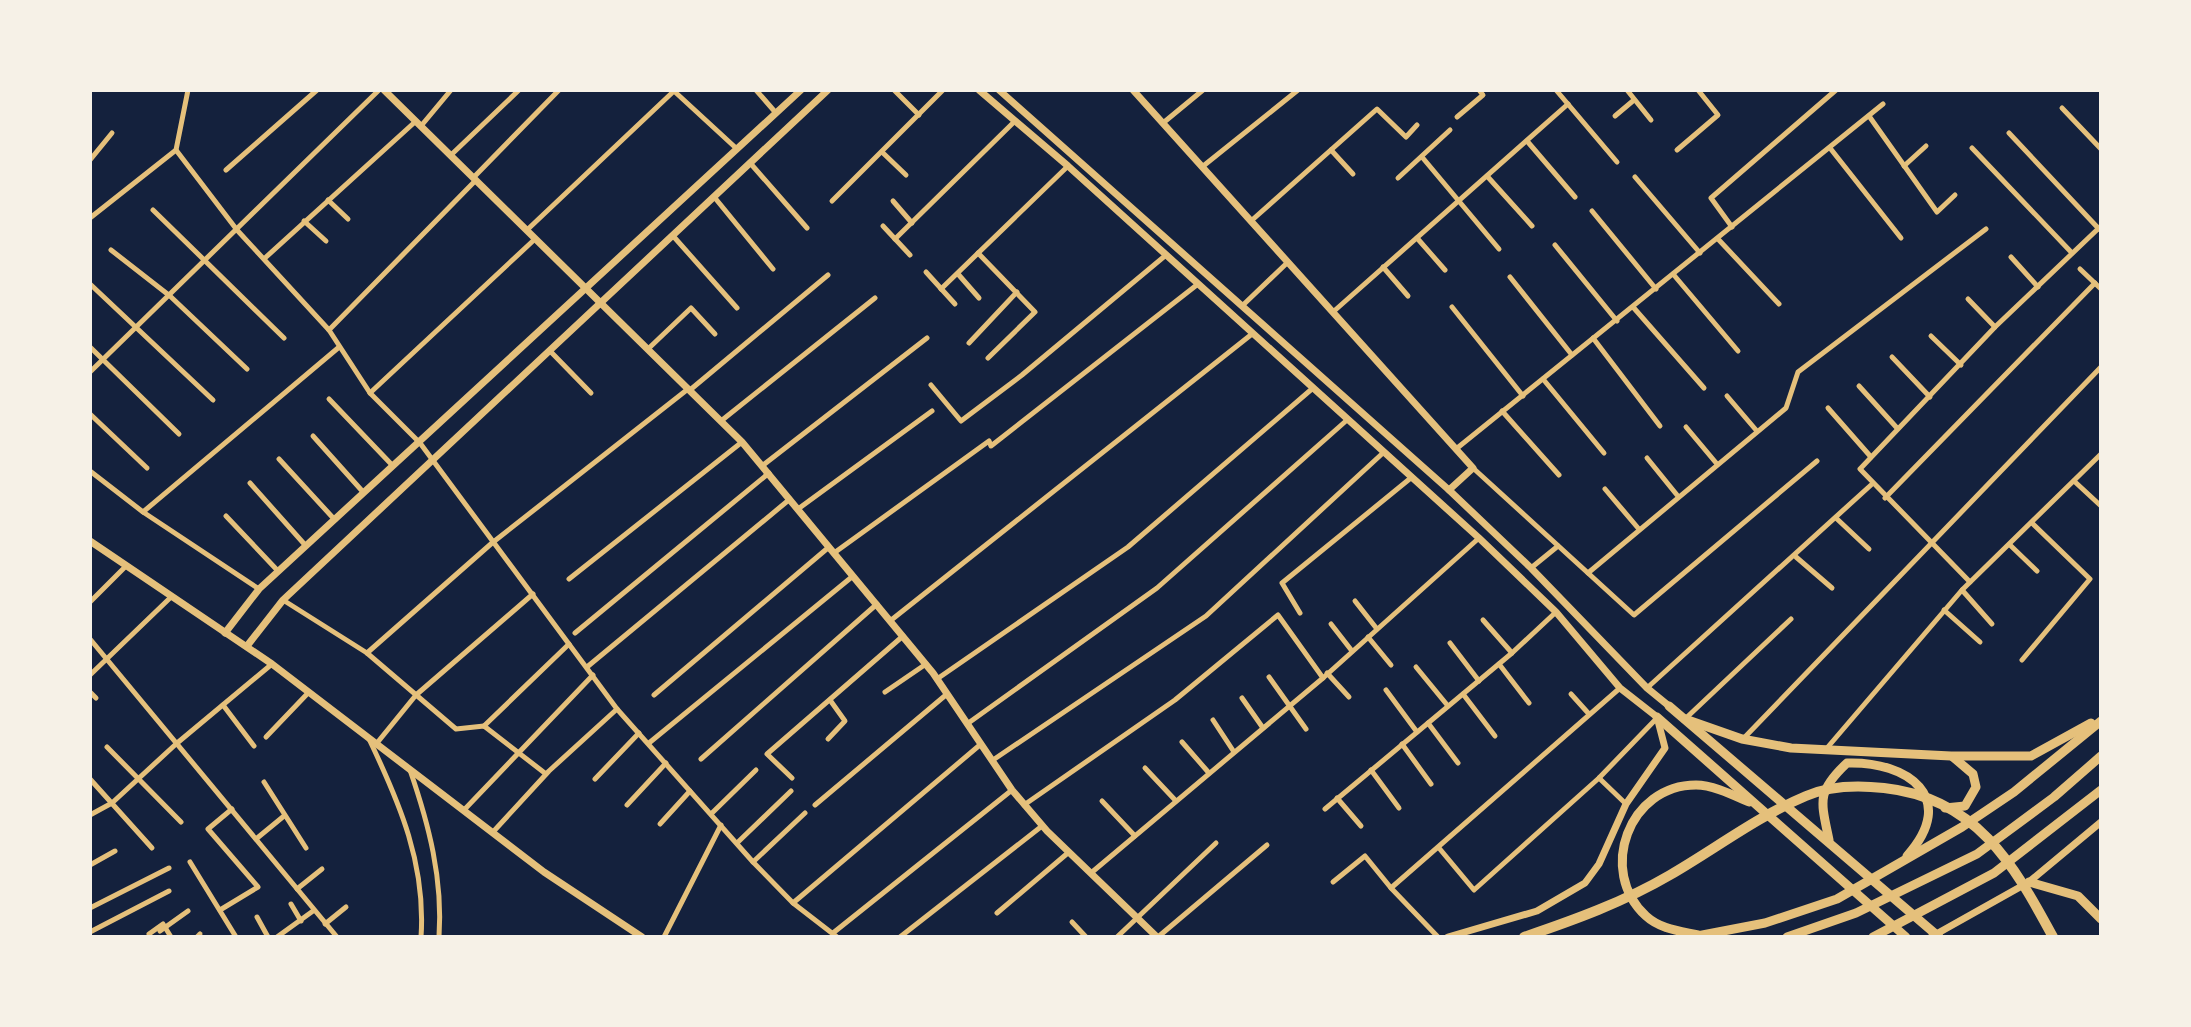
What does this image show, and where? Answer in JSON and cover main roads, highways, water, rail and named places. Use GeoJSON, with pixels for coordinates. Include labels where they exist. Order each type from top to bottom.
{"type":"FeatureCollection","features":[{"type":"Feature","properties":{"kind":"highway"},"geometry":{"type":"LineString","coordinates":[[1669,706],[1939,937]]}},
{"type":"Feature","properties":{"kind":"highway"},"geometry":{"type":"LineString","coordinates":[[1657,717],[1906,937]]}},
{"type":"Feature","properties":{"kind":"highway"},"geometry":{"type":"LineString","coordinates":[[1685,719],[1742,739],[1791,748],[1951,756],[2031,756],[2101,720]]}},
{"type":"Feature","properties":{"kind":"highway"},"geometry":{"type":"LineString","coordinates":[[1756,804],[1700,785],[1681,786],[1662,792],[1640,810],[1626,837],[1621,862],[1624,883],[1640,909],[1666,928],[1696,936],[1765,923],[1837,899],[1899,865],[2014,792],[2101,720]]}},
{"type":"Feature","properties":{"kind":"highway"},"geometry":{"type":"LineString","coordinates":[[1829,840],[1821,803],[1826,783],[1847,763],[1890,766],[1913,779],[1928,801],[1940,808],[1956,809],[1965,806],[1976,787],[1973,774],[1951,756]]}},
{"type":"Feature","properties":{"kind":"highway"},"geometry":{"type":"LineString","coordinates":[[1787,937],[1856,913],[1977,854],[2054,797],[2101,756]]}},
{"type":"Feature","properties":{"kind":"highway"},"geometry":{"type":"LineString","coordinates":[[1524,937],[1632,896],[1783,807],[1840,786],[1905,790],[1931,798],[1961,815],[1981,830],[2015,868],[2053,937]]}},
{"type":"Feature","properties":{"kind":"highway"},"geometry":{"type":"LineString","coordinates":[[1873,937],[1994,873],[2101,790]]}},
{"type":"Feature","properties":{"kind":"highway"},"geometry":{"type":"LineString","coordinates":[[1899,865],[1918,844],[1927,825],[1928,801]]}},
{"type":"Feature","properties":{"kind":"highway"},"geometry":{"type":"LineString","coordinates":[[2029,882],[2078,896],[2101,919]]}},
{"type":"Feature","properties":{"kind":"main road"},"geometry":{"type":"LineString","coordinates":[[382,90],[742,442],[926,664],[1024,805],[1135,919],[1158,937]]}},
{"type":"Feature","properties":{"kind":"main road"},"geometry":{"type":"LineString","coordinates":[[225,633],[259,589],[278,571],[801,90]]}},
{"type":"Feature","properties":{"kind":"main road"},"geometry":{"type":"LineString","coordinates":[[247,646],[283,600],[602,305],[828,90]]}},
{"type":"Feature","properties":{"kind":"main road"},"geometry":{"type":"LineString","coordinates":[[979,90],[1056,155],[1347,420],[1413,476],[1556,612],[1620,688],[1657,717],[1665,748],[1626,804],[1599,864],[1578,889],[1537,911],[1448,937]]}},
{"type":"Feature","properties":{"kind":"main road"},"geometry":{"type":"LineString","coordinates":[[999,90],[1449,490],[1531,568],[1647,688],[1669,706]]}},
{"type":"Feature","properties":{"kind":"main road"},"geometry":{"type":"LineString","coordinates":[[1133,90],[1473,468],[1449,490]]}},
{"type":"Feature","properties":{"kind":"main road"},"geometry":{"type":"LineString","coordinates":[[1056,155],[1065,146]]}},
{"type":"Feature","properties":{"kind":"main road"},"geometry":{"type":"LineString","coordinates":[[737,149],[751,164]]}},
{"type":"Feature","properties":{"kind":"main road"},"geometry":{"type":"LineString","coordinates":[[90,541],[170,598],[247,646],[598,911],[642,937]]}},
{"type":"Feature","properties":{"kind":"main road"},"geometry":{"type":"LineString","coordinates":[[1931,937],[2029,882],[2101,822]]}}]}
